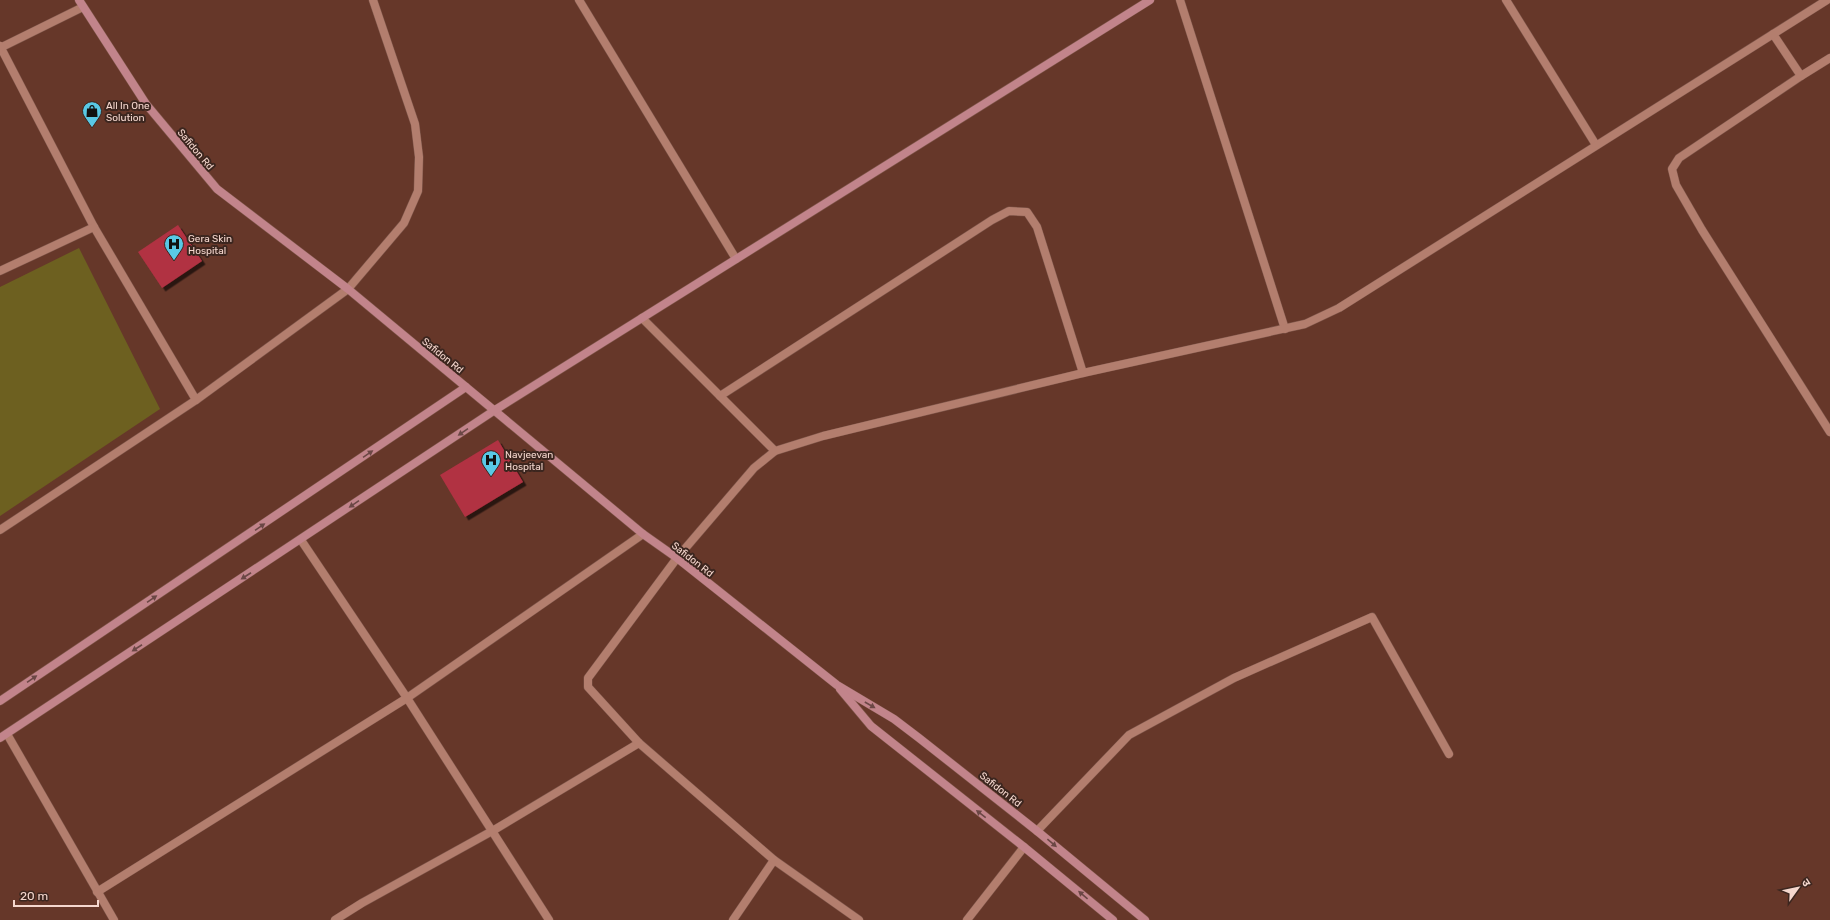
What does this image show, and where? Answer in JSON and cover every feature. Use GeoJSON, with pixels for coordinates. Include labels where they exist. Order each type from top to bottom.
{"type":"FeatureCollection","features":[{"type":"Feature","properties":{"kind":"street"},"geometry":{"type":"LineString","coordinates":[[0,530],[196,400],[348,289],[404,223],[418,191],[419,157],[415,124],[373,0]]}},
{"type":"Feature","properties":{"kind":"street"},"geometry":{"type":"LineString","coordinates":[[579,0],[736,259]]}},
{"type":"Feature","properties":{"kind":"street"},"geometry":{"type":"LineString","coordinates":[[114,920],[3,736],[301,540],[495,410],[1150,0]]}},
{"type":"Feature","properties":{"kind":"street"},"geometry":{"type":"LineString","coordinates":[[1180,0],[1285,329]]}},
{"type":"Feature","properties":{"kind":"street"},"geometry":{"type":"LineString","coordinates":[[1506,0],[1596,145]]}},
{"type":"Feature","properties":{"kind":"street"},"geometry":{"type":"LineString","coordinates":[[859,920],[774,860],[639,743],[588,687],[588,678],[677,558],[754,468],[775,451],[822,436],[1083,374],[1305,324],[1339,308],[1827,0]]}},
{"type":"Feature","properties":{"kind":"street"},"geometry":{"type":"LineString","coordinates":[[81,4],[0,47],[94,227],[196,400]]}},
{"type":"Feature","properties":{"kind":"street","name":"Safidon Rd"},"geometry":{"type":"LineString","coordinates":[[81,4],[146,104],[217,189],[348,289],[642,534],[677,558],[837,685],[894,719],[1037,831],[1145,920]]}},
{"type":"Feature","properties":{"kind":"street"},"geometry":{"type":"LineString","coordinates":[[1774,34],[1801,76]]}},
{"type":"Feature","properties":{"kind":"street"},"geometry":{"type":"LineString","coordinates":[[1830,58],[1679,158],[1672,169],[1676,185],[1702,230],[1830,432]]}},
{"type":"Feature","properties":{"kind":"street"},"geometry":{"type":"LineString","coordinates":[[720,396],[992,220],[1009,211],[1027,212],[1037,227],[1083,374]]}},
{"type":"Feature","properties":{"kind":"street"},"geometry":{"type":"LineString","coordinates":[[0,272],[94,227]]}},
{"type":"Feature","properties":{"kind":"street"},"geometry":{"type":"LineString","coordinates":[[642,318],[775,451]]}},
{"type":"Feature","properties":{"kind":"street"},"geometry":{"type":"LineString","coordinates":[[0,701],[466,387]]}},
{"type":"Feature","properties":{"kind":"street"},"geometry":{"type":"LineString","coordinates":[[97,892],[408,698],[642,534]]}},
{"type":"Feature","properties":{"kind":"street"},"geometry":{"type":"LineString","coordinates":[[301,540],[408,698],[494,830],[549,920]]}},
{"type":"Feature","properties":{"kind":"street"},"geometry":{"type":"LineString","coordinates":[[1037,831],[1129,735],[1234,678],[1372,617],[1449,754]]}},
{"type":"Feature","properties":{"kind":"street","name":"Safidon Rd"},"geometry":{"type":"LineString","coordinates":[[837,685],[871,726],[1024,847],[1113,920]]}},
{"type":"Feature","properties":{"kind":"street"},"geometry":{"type":"LineString","coordinates":[[335,920],[362,903],[494,830],[639,743]]}},
{"type":"Feature","properties":{"kind":"street"},"geometry":{"type":"LineString","coordinates":[[967,920],[1024,847]]}},
{"type":"Feature","properties":{"kind":"street"},"geometry":{"type":"LineString","coordinates":[[733,920],[774,860]]}},
{"type":"Feature","properties":{"kind":"shaded area"},"geometry":{"type":"Polygon","coordinates":[[[79,248],[160,409],[0,516],[0,287],[79,248]]]}},
{"type":"Feature","properties":{"kind":"building"},"geometry":{"type":"Polygon","coordinates":[[[178,225],[202,261],[162,288],[138,252],[178,225]]]}},
{"type":"Feature","properties":{"kind":"building"},"geometry":{"type":"Polygon","coordinates":[[[498,440],[523,482],[465,517],[440,475],[498,440]]]}},
{"type":"Feature","properties":{"kind":"place","name":"All In One Solution"},"geometry":{"type":"Point","coordinates":[92,128]}},
{"type":"Feature","properties":{"kind":"place","name":"Gera Skin Hospital"},"geometry":{"type":"Point","coordinates":[174,261]}},
{"type":"Feature","properties":{"kind":"place","name":"Navjeevan Hospital"},"geometry":{"type":"Point","coordinates":[491,477]}}]}
